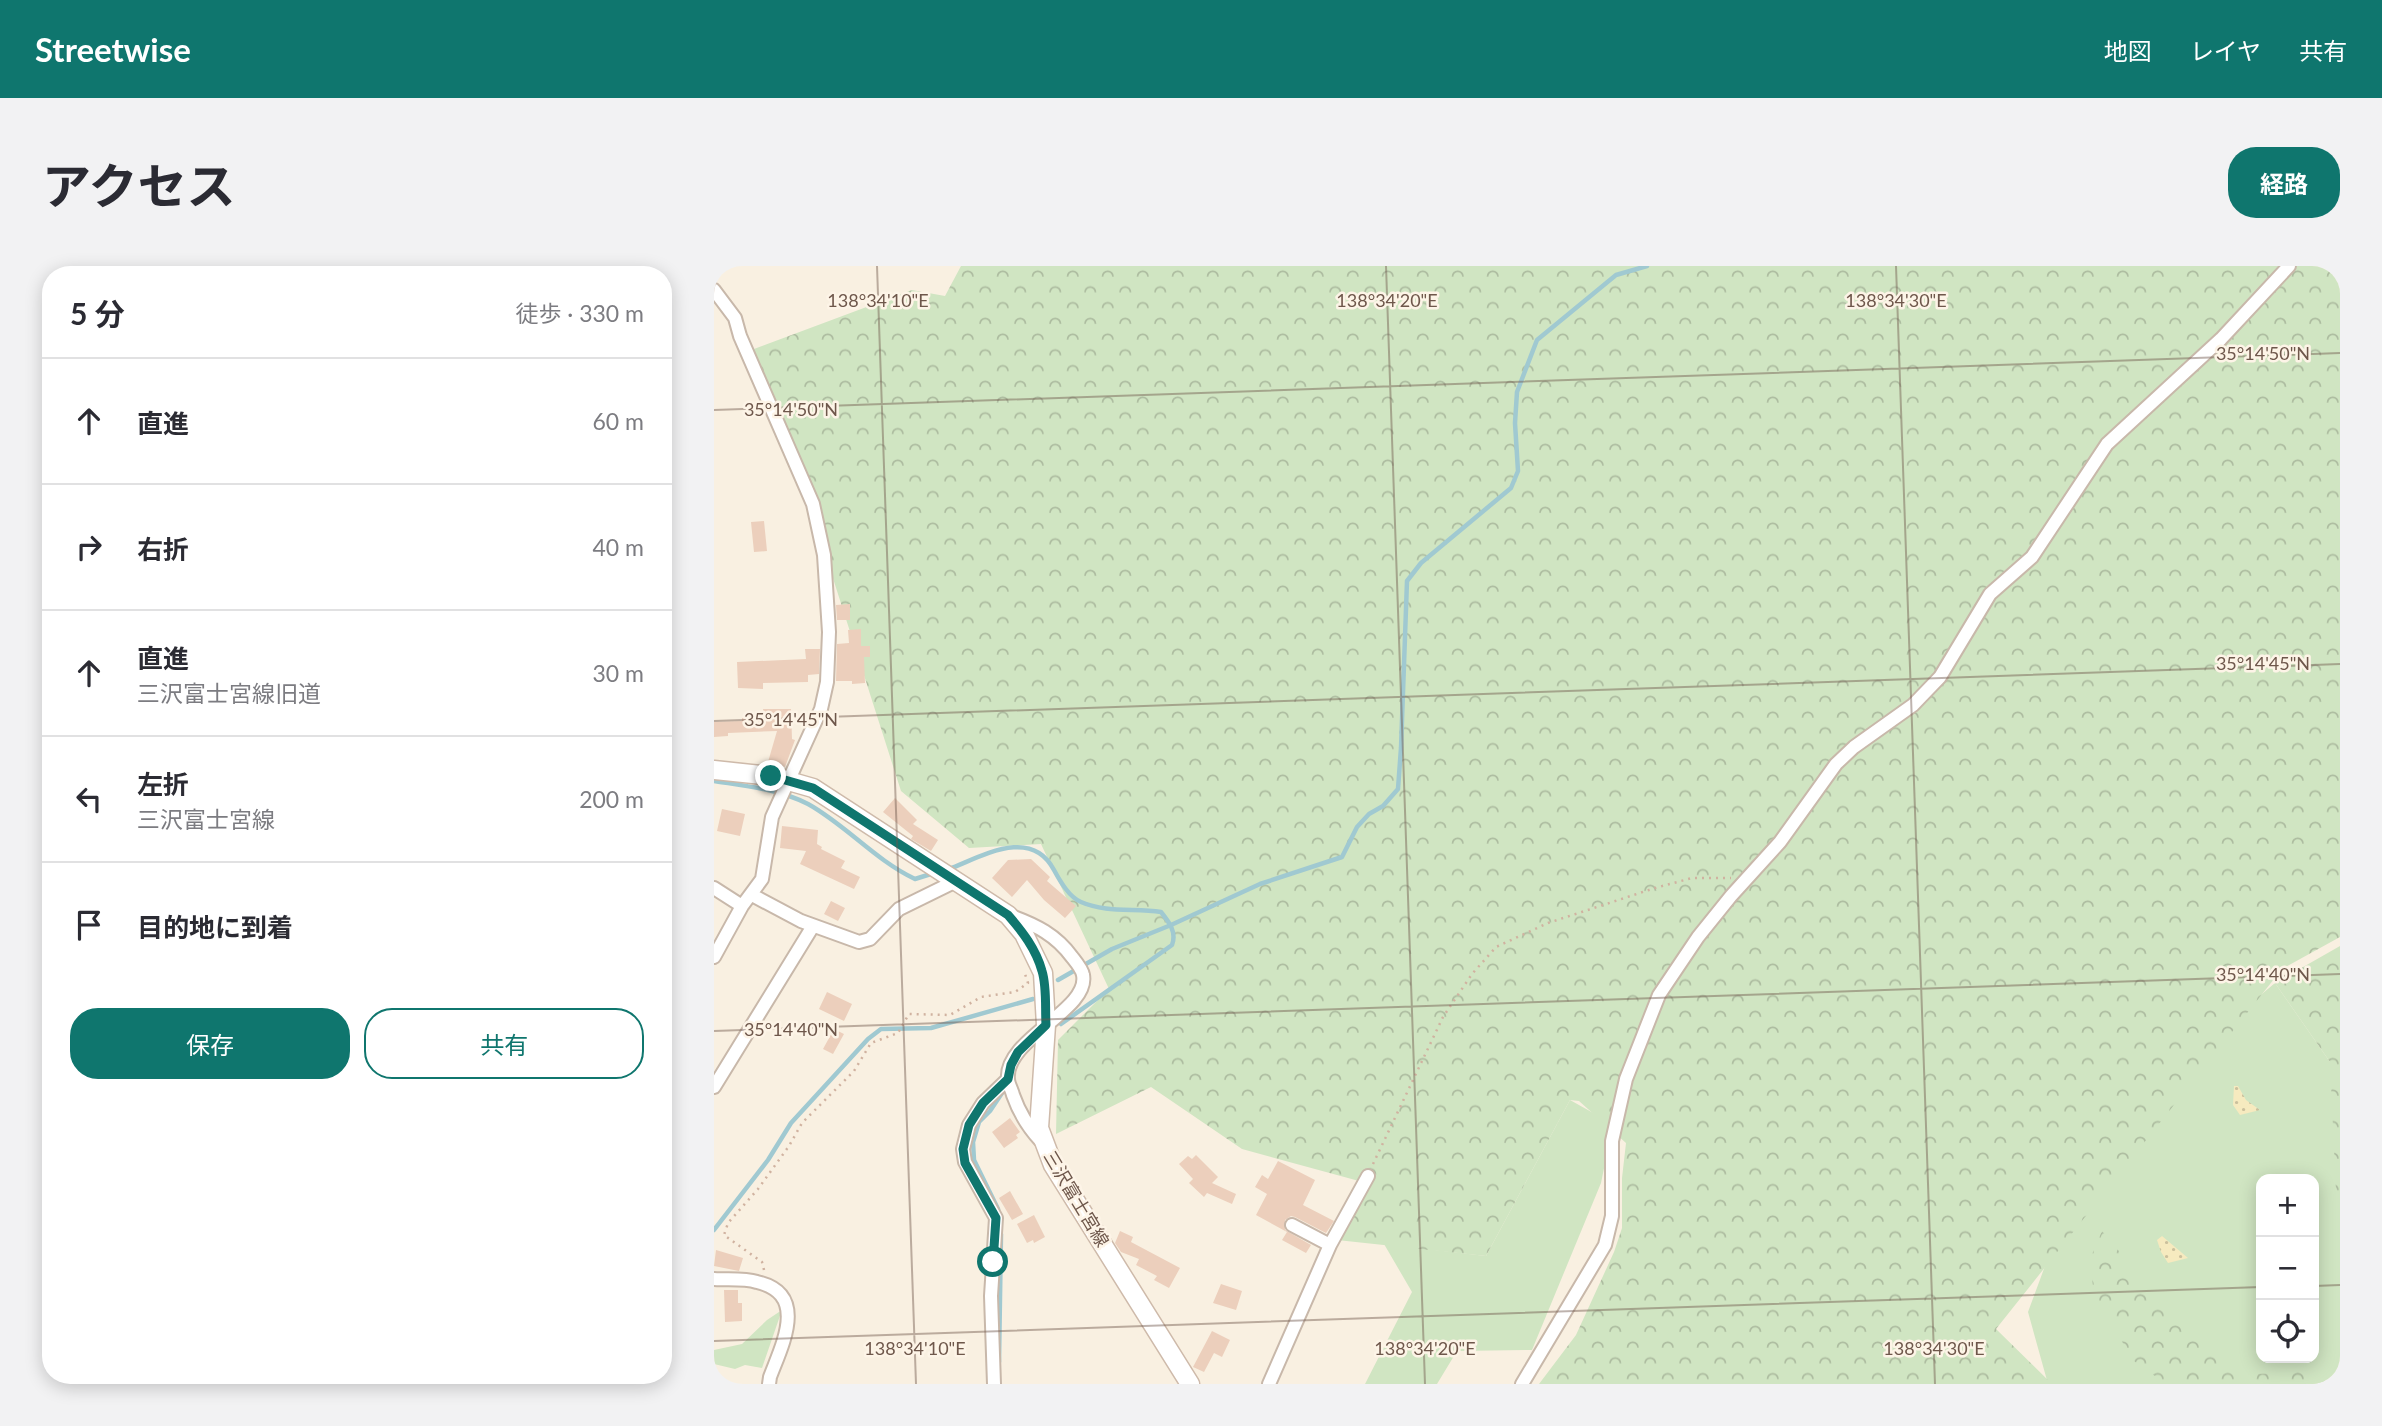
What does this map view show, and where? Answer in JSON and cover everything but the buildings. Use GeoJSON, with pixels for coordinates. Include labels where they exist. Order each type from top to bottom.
{"type":"FeatureCollection","features":[{"type":"Feature","properties":{"kind":"main road","name":"三沢富士宮線"},"geometry":{"type":"LineString","coordinates":[[714,770],[813,788],[1008,915],[1024,933],[1043,973],[1046,1025],[1039,1128],[1043,1143],[1052,1165],[1190,1384]]}},
{"type":"Feature","properties":{"kind":"street"},"geometry":{"type":"LineString","coordinates":[[1522,1384],[1605,1245],[1612,1216],[1612,1141],[1626,1079],[1659,995],[1698,937],[1780,842],[1836,764],[1854,747],[1913,705],[1940,677],[1990,594],[2032,557],[2107,444],[2221,339],[2289,266]]}},
{"type":"Feature","properties":{"kind":"street"},"geometry":{"type":"LineString","coordinates":[[714,290],[734,318],[813,504],[824,555],[828,632],[827,682],[821,709],[769,826],[762,879],[742,906],[714,957]]}},
{"type":"Feature","properties":{"kind":"street"},"geometry":{"type":"LineString","coordinates":[[752,895],[813,926],[859,942],[870,939],[899,909],[947,875]]}},
{"type":"Feature","properties":{"kind":"street"},"geometry":{"type":"LineString","coordinates":[[714,888],[742,906]]}},
{"type":"Feature","properties":{"kind":"street"},"geometry":{"type":"LineString","coordinates":[[1008,915],[1038,926],[1053,936],[1074,959],[1083,974],[1082,990],[1018,1052],[1011,1065],[1008,1079],[1018,1108],[1029,1128],[1043,1143]]}},
{"type":"Feature","properties":{"kind":"street"},"geometry":{"type":"LineString","coordinates":[[714,1087],[813,926]]}},
{"type":"Feature","properties":{"kind":"street"},"geometry":{"type":"LineString","coordinates":[[993,1384],[991,1296],[996,1218],[965,1163],[963,1149],[969,1125],[983,1103],[1008,1079]]}},
{"type":"Feature","properties":{"kind":"street"},"geometry":{"type":"LineString","coordinates":[[1269,1384],[1330,1245],[1368,1176]]}},
{"type":"Feature","properties":{"kind":"street"},"geometry":{"type":"LineString","coordinates":[[1292,1225],[1330,1245]]}},
{"type":"Feature","properties":{"kind":"street"},"geometry":{"type":"LineString","coordinates":[[714,1279],[757,1282],[776,1289],[784,1300],[789,1324],[769,1384]]}},
{"type":"Feature","properties":{"kind":"path"},"geometry":{"type":"LineString","coordinates":[[1368,1176],[1443,1017],[1472,974],[1496,947],[1548,923],[1655,888],[1692,878],[1748,877]]}},
{"type":"Feature","properties":{"kind":"path"},"geometry":{"type":"LineString","coordinates":[[757,1282],[765,1273],[762,1262],[724,1235],[728,1223],[758,1189],[802,1123],[854,1071],[871,1043],[898,1033],[909,1014],[950,1015],[981,997],[1014,992],[1028,984],[1024,972]]}},
{"type":"Feature","properties":{"kind":"green space"},"geometry":{"type":"Polygon","coordinates":[[[961,266],[2340,266],[2340,937],[2282,969],[1996,1329],[2052,1384],[1539,1384],[1576,1335],[1614,1252],[1622,1228],[1622,1178],[1626,1143],[1579,1101],[1570,1100],[1486,1256],[1337,1240],[1370,1184],[1242,1149],[1151,1087],[1056,1134],[1058,1040],[1109,989],[1041,844],[969,848],[901,791],[822,544],[754,349],[912,290],[945,296],[961,266]]]}},
{"type":"Feature","properties":{"kind":"green space"},"geometry":{"type":"Polygon","coordinates":[[[2340,946],[2340,1217],[2336,1192],[2330,1062],[2275,983],[2340,946]]]}},
{"type":"Feature","properties":{"kind":"green space"},"geometry":{"type":"Polygon","coordinates":[[[2275,983],[2330,1062],[2340,1072],[2340,1384],[2048,1384],[2028,1312],[2093,1136],[2275,983]]]}},
{"type":"Feature","properties":{"kind":"green space"},"geometry":{"type":"Polygon","coordinates":[[[1570,1100],[1613,1124],[1601,1183],[1532,1350],[1457,1351],[1437,1384],[1365,1384],[1412,1292],[1384,1244],[1486,1256],[1570,1100]]]}},
{"type":"Feature","properties":{"kind":"green space"},"geometry":{"type":"Polygon","coordinates":[[[2102,1231],[2144,1281],[2223,1354],[2249,1374],[2289,1373],[2308,1365],[2325,1375],[2325,1384],[2166,1384],[2134,1361],[2094,1296],[2090,1259],[2102,1231]]]}},
{"type":"Feature","properties":{"kind":"green space"},"geometry":{"type":"Polygon","coordinates":[[[782,1310],[762,1368],[745,1365],[735,1369],[714,1364],[714,1350],[742,1344],[782,1310]]]}},
{"type":"Feature","properties":{"kind":"sand"},"geometry":{"type":"Polygon","coordinates":[[[2234,1086],[2238,1086],[2246,1100],[2260,1110],[2240,1115],[2233,1105],[2234,1086]]]}},
{"type":"Feature","properties":{"kind":"sand"},"geometry":{"type":"Polygon","coordinates":[[[2162,1236],[2188,1258],[2168,1263],[2157,1240],[2162,1236]]]}},
{"type":"Feature","properties":{"kind":"waterway"},"geometry":{"type":"LineString","coordinates":[[1058,980],[1112,949],[1260,884],[1342,857],[1357,827],[1369,814],[1383,806],[1398,789],[1407,581],[1421,563],[1511,488],[1518,471],[1515,423],[1517,392],[1537,340],[1616,275],[1647,266]]}},
{"type":"Feature","properties":{"kind":"waterway"},"geometry":{"type":"LineString","coordinates":[[714,781],[762,789],[797,799],[822,812],[900,871],[915,879],[934,873]]}},
{"type":"Feature","properties":{"kind":"waterway"},"geometry":{"type":"LineString","coordinates":[[949,869],[1005,848],[1032,850],[1044,857],[1062,884],[1077,900],[1110,909],[1161,912],[1167,920],[1173,931],[1172,945],[1061,1024]]}},
{"type":"Feature","properties":{"kind":"waterway"},"geometry":{"type":"LineString","coordinates":[[714,1230],[768,1160],[791,1123],[868,1039],[881,1029],[931,1028],[1033,999]]}},
{"type":"Feature","properties":{"kind":"waterway"},"geometry":{"type":"LineString","coordinates":[[998,1209],[974,1160],[973,1142],[979,1122],[1002,1093]]}},
{"type":"Feature","properties":{"kind":"waterway"},"geometry":{"type":"LineString","coordinates":[[999,1362],[1001,1234]]}},
{"type":"Feature","properties":{"kind":"route"},"geometry":{"type":"LineString","coordinates":[[771,776],[813,788],[936,866],[1008,915],[1024,933],[1036,956],[1043,973],[1046,1025],[1018,1052],[1008,1079],[983,1103],[969,1125],[963,1149],[965,1163],[996,1218],[993,1262]]}}]}
